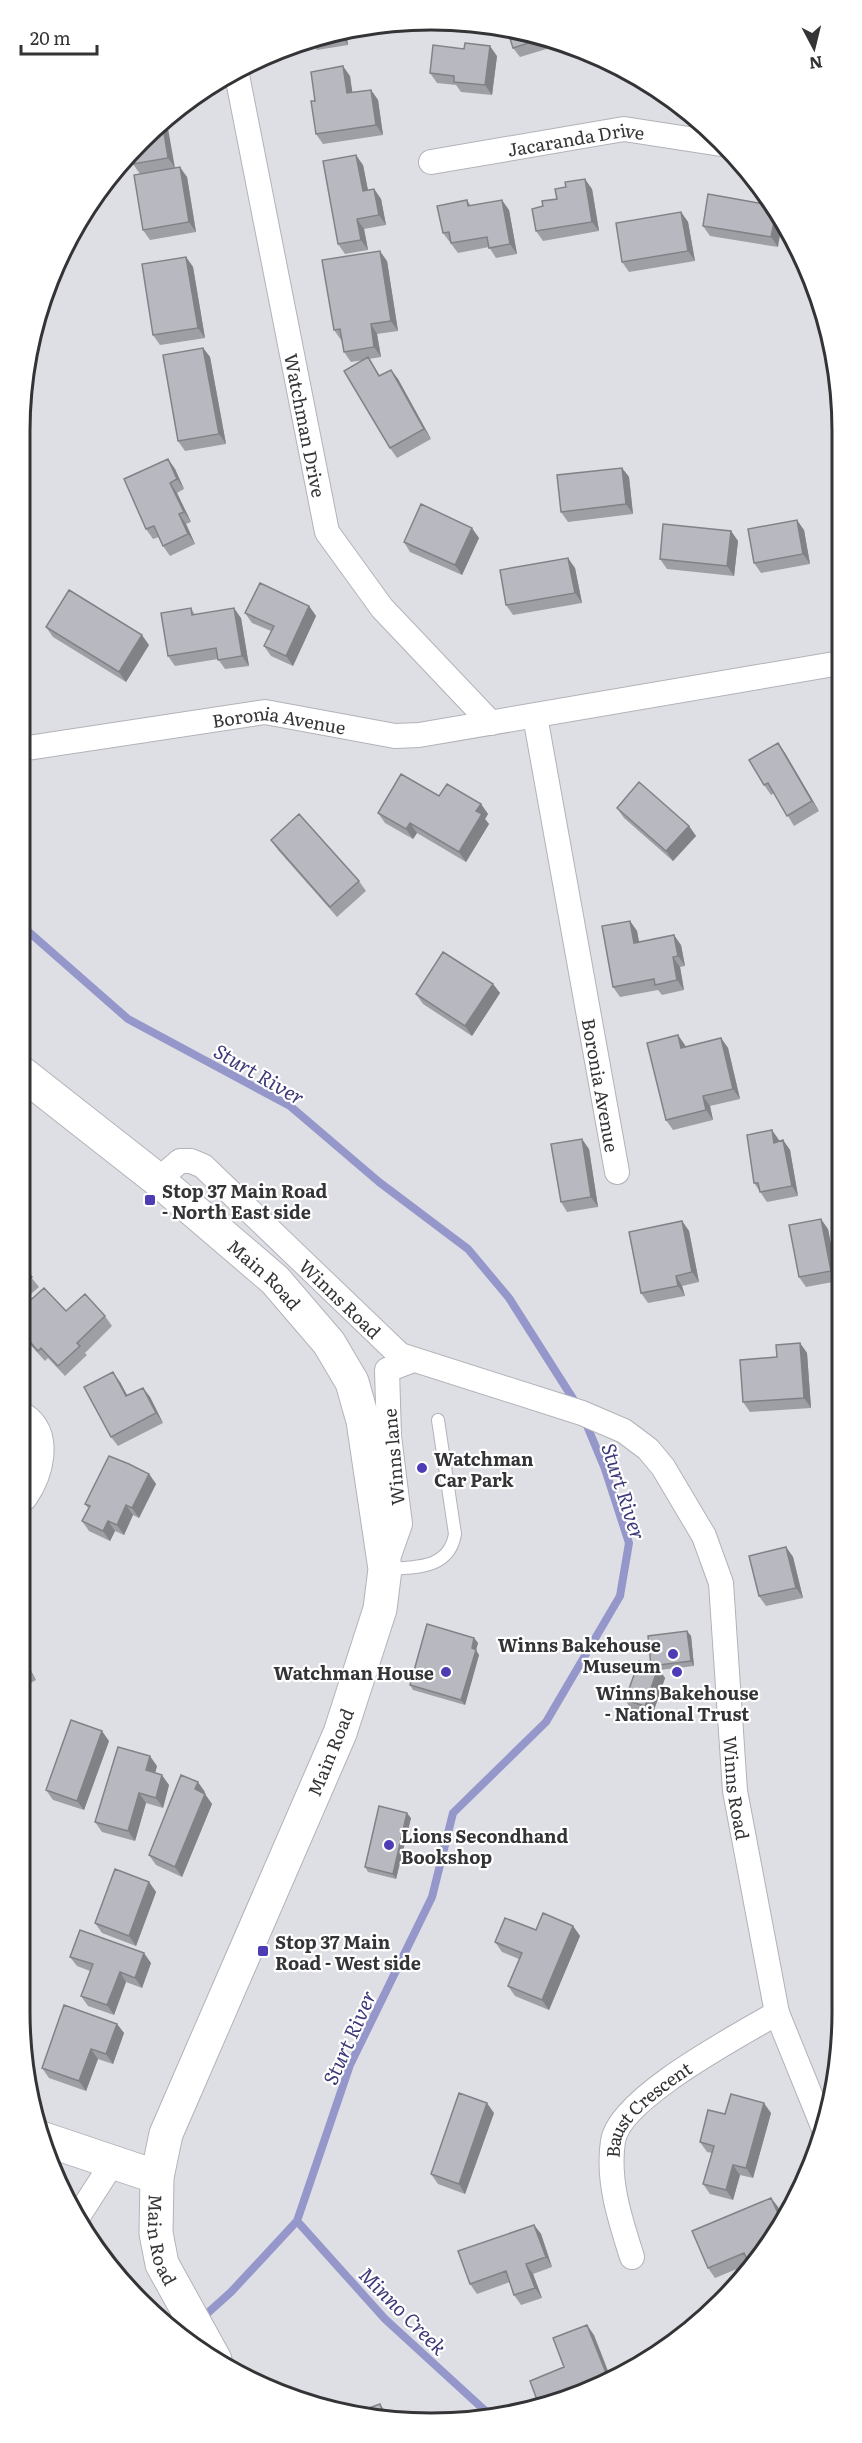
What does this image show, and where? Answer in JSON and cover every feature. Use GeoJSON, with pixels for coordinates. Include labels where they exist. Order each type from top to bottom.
{"type":"FeatureCollection","features":[{"type":"Feature","properties":{"kind":"main road","name":"Main Road"},"geometry":{"type":"LineString","coordinates":[[30,1080],[158,1180],[275,1280],[328,1343],[352,1382],[363,1421],[385,1569],[380,1609],[340,1733],[166,2134],[157,2177],[156,2233],[162,2264],[206,2344]]}},
{"type":"Feature","properties":{"kind":"main road"},"geometry":{"type":"LineString","coordinates":[[51,2141],[157,2177]]}},
{"type":"Feature","properties":{"kind":"street","name":"Watchman Drive"},"geometry":{"type":"LineString","coordinates":[[238,80],[327,532],[382,608],[491,723]]}},
{"type":"Feature","properties":{"kind":"street","name":"Jacaranda Drive"},"geometry":{"type":"LineString","coordinates":[[431,162],[624,129],[709,142]]}},
{"type":"Feature","properties":{"kind":"street","name":"Boronia Avenue"},"geometry":{"type":"LineString","coordinates":[[30,748],[265,712],[395,736],[419,735],[832,664]]}},
{"type":"Feature","properties":{"kind":"street","name":"Boronia Avenue"},"geometry":{"type":"LineString","coordinates":[[535,716],[617,1172]]}},
{"type":"Feature","properties":{"kind":"street","name":"Winns Road"},"geometry":{"type":"LineString","coordinates":[[158,1180],[180,1161],[203,1166],[400,1355],[555,1404],[624,1431],[648,1449],[663,1467],[704,1536],[722,1583],[735,1791],[777,2013],[818,2115]]}},
{"type":"Feature","properties":{"kind":"street","name":"Winns lane"},"geometry":{"type":"LineString","coordinates":[[385,1569],[400,1524],[389,1436],[387,1370],[413,1360]]}},
{"type":"Feature","properties":{"kind":"street"},"geometry":{"type":"LineString","coordinates":[[30,1420],[41,1441],[42,1462],[30,1491]]}},
{"type":"Feature","properties":{"kind":"street","name":"Baust Crescent"},"geometry":{"type":"LineString","coordinates":[[632,2257],[614,2201],[613,2139],[632,2108],[669,2078],[777,2013]]}},
{"type":"Feature","properties":{"kind":"street"},"geometry":{"type":"LineString","coordinates":[[83,2210],[113,2162]]}},
{"type":"Feature","properties":{"kind":"lane"},"geometry":{"type":"LineString","coordinates":[[385,1569],[423,1567],[436,1563],[447,1555],[453,1545],[455,1534],[438,1420]]}},
{"type":"Feature","properties":{"kind":"building"},"geometry":{"type":"Polygon","coordinates":[[[510,38],[529,43],[513,48],[510,38]]]}},
{"type":"Feature","properties":{"kind":"building"},"geometry":{"type":"Polygon","coordinates":[[[465,43],[490,46],[485,85],[454,82],[454,76],[430,73],[433,45],[464,49],[465,43]]]}},
{"type":"Feature","properties":{"kind":"building"},"geometry":{"type":"Polygon","coordinates":[[[343,66],[347,93],[371,90],[376,125],[316,134],[311,101],[315,101],[311,72],[343,66]]]}},
{"type":"Feature","properties":{"kind":"building"},"geometry":{"type":"Polygon","coordinates":[[[164,133],[168,158],[133,164],[147,147],[164,133]]]}},
{"type":"Feature","properties":{"kind":"building"},"geometry":{"type":"Polygon","coordinates":[[[356,155],[363,191],[374,189],[379,215],[357,219],[361,240],[338,244],[323,161],[356,155]]]}},
{"type":"Feature","properties":{"kind":"building"},"geometry":{"type":"Polygon","coordinates":[[[180,167],[189,222],[143,230],[134,175],[180,167]]]}},
{"type":"Feature","properties":{"kind":"building"},"geometry":{"type":"Polygon","coordinates":[[[585,179],[592,222],[536,231],[532,209],[543,206],[542,201],[557,199],[555,189],[566,187],[565,182],[585,179]]]}},
{"type":"Feature","properties":{"kind":"building"},"geometry":{"type":"Polygon","coordinates":[[[708,194],[761,203],[774,224],[771,237],[703,226],[708,194]]]}},
{"type":"Feature","properties":{"kind":"building"},"geometry":{"type":"Polygon","coordinates":[[[467,200],[468,206],[502,200],[510,244],[489,248],[487,237],[451,243],[449,232],[443,233],[437,206],[467,200]]]}},
{"type":"Feature","properties":{"kind":"building"},"geometry":{"type":"Polygon","coordinates":[[[681,212],[688,251],[622,262],[616,223],[681,212]]]}},
{"type":"Feature","properties":{"kind":"building"},"geometry":{"type":"Polygon","coordinates":[[[380,251],[391,321],[371,324],[374,347],[344,352],[340,329],[334,330],[322,260],[380,251]]]}},
{"type":"Feature","properties":{"kind":"building"},"geometry":{"type":"Polygon","coordinates":[[[186,257],[198,328],[153,335],[142,264],[186,257]]]}},
{"type":"Feature","properties":{"kind":"building"},"geometry":{"type":"Polygon","coordinates":[[[203,348],[219,434],[178,441],[163,355],[203,348]]]}},
{"type":"Feature","properties":{"kind":"building"},"geometry":{"type":"Polygon","coordinates":[[[368,357],[379,376],[391,370],[424,429],[390,448],[344,371],[368,357]]]}},
{"type":"Feature","properties":{"kind":"building"},"geometry":{"type":"Polygon","coordinates":[[[168,459],[177,479],[170,483],[184,512],[179,514],[188,534],[163,546],[154,526],[146,529],[124,479],[168,459]]]}},
{"type":"Feature","properties":{"kind":"building"},"geometry":{"type":"Polygon","coordinates":[[[622,468],[626,504],[561,512],[557,475],[622,468]]]}},
{"type":"Feature","properties":{"kind":"building"},"geometry":{"type":"Polygon","coordinates":[[[421,504],[472,528],[455,565],[404,542],[421,504]]]}},
{"type":"Feature","properties":{"kind":"building"},"geometry":{"type":"Polygon","coordinates":[[[797,520],[803,554],[754,563],[748,529],[797,520]]]}},
{"type":"Feature","properties":{"kind":"building"},"geometry":{"type":"Polygon","coordinates":[[[663,524],[731,531],[727,566],[660,559],[663,524]]]}},
{"type":"Feature","properties":{"kind":"building"},"geometry":{"type":"Polygon","coordinates":[[[568,558],[575,593],[506,605],[500,570],[568,558]]]}},
{"type":"Feature","properties":{"kind":"building"},"geometry":{"type":"Polygon","coordinates":[[[260,583],[309,606],[286,656],[264,646],[274,626],[245,613],[260,583]]]}},
{"type":"Feature","properties":{"kind":"building"},"geometry":{"type":"Polygon","coordinates":[[[69,590],[142,635],[119,672],[46,627],[69,590]]]}},
{"type":"Feature","properties":{"kind":"building"},"geometry":{"type":"Polygon","coordinates":[[[191,608],[192,615],[234,608],[242,656],[218,660],[216,648],[168,656],[161,613],[191,608]]]}},
{"type":"Feature","properties":{"kind":"building"},"geometry":{"type":"Polygon","coordinates":[[[778,743],[812,801],[787,816],[768,783],[764,785],[749,760],[778,743]]]}},
{"type":"Feature","properties":{"kind":"building"},"geometry":{"type":"Polygon","coordinates":[[[401,774],[439,796],[447,784],[481,804],[476,811],[482,814],[459,852],[410,823],[406,829],[378,813],[401,774]]]}},
{"type":"Feature","properties":{"kind":"building"},"geometry":{"type":"Polygon","coordinates":[[[639,782],[689,826],[666,851],[617,808],[639,782]]]}},
{"type":"Feature","properties":{"kind":"building"},"geometry":{"type":"Polygon","coordinates":[[[299,814],[359,881],[330,907],[271,840],[299,814]]]}},
{"type":"Feature","properties":{"kind":"building"},"geometry":{"type":"Polygon","coordinates":[[[630,921],[634,943],[674,935],[678,956],[673,957],[677,980],[655,985],[654,979],[613,987],[602,926],[630,921]]]}},
{"type":"Feature","properties":{"kind":"building"},"geometry":{"type":"Polygon","coordinates":[[[443,952],[493,984],[465,1026],[416,994],[443,952]]]}},
{"type":"Feature","properties":{"kind":"building"},"geometry":{"type":"Polygon","coordinates":[[[678,1035],[681,1048],[721,1038],[733,1089],[703,1096],[706,1110],[666,1120],[647,1043],[678,1035]]]}},
{"type":"Feature","properties":{"kind":"building"},"geometry":{"type":"Polygon","coordinates":[[[772,1130],[774,1143],[783,1140],[792,1186],[760,1192],[758,1183],[754,1183],[747,1135],[772,1130]]]}},
{"type":"Feature","properties":{"kind":"building"},"geometry":{"type":"Polygon","coordinates":[[[582,1139],[591,1197],[561,1202],[551,1144],[582,1139]]]}},
{"type":"Feature","properties":{"kind":"building"},"geometry":{"type":"Polygon","coordinates":[[[821,1219],[831,1271],[799,1277],[789,1225],[821,1219]]]}},
{"type":"Feature","properties":{"kind":"building"},"geometry":{"type":"Polygon","coordinates":[[[682,1221],[692,1272],[676,1276],[678,1286],[641,1293],[629,1232],[682,1221]]]}},
{"type":"Feature","properties":{"kind":"building"},"geometry":{"type":"Polygon","coordinates":[[[44,1288],[66,1311],[85,1294],[105,1316],[77,1343],[80,1346],[58,1366],[41,1348],[38,1351],[30,1342],[30,1301],[44,1288]]]}},
{"type":"Feature","properties":{"kind":"building"},"geometry":{"type":"Polygon","coordinates":[[[800,1343],[804,1398],[743,1402],[740,1360],[777,1357],[776,1345],[800,1343]]]}},
{"type":"Feature","properties":{"kind":"building"},"geometry":{"type":"Polygon","coordinates":[[[113,1372],[126,1396],[143,1388],[156,1413],[111,1437],[84,1387],[113,1372]]]}},
{"type":"Feature","properties":{"kind":"building"},"geometry":{"type":"Polygon","coordinates":[[[109,1456],[149,1474],[132,1508],[126,1505],[117,1525],[108,1521],[103,1531],[82,1521],[90,1506],[85,1504],[109,1456]]]}},
{"type":"Feature","properties":{"kind":"building"},"geometry":{"type":"Polygon","coordinates":[[[786,1547],[796,1588],[759,1596],[749,1556],[786,1547]]]}},
{"type":"Feature","properties":{"kind":"building","name":"Watchman House"},"geometry":{"type":"Polygon","coordinates":[[[427,1624],[474,1638],[472,1648],[476,1650],[461,1700],[410,1685],[427,1624]]]}},
{"type":"Feature","properties":{"kind":"building","name":"Winns Bakehouse Museum"},"geometry":{"type":"Polygon","coordinates":[[[687,1631],[691,1661],[651,1666],[648,1636],[687,1631]]]}},
{"type":"Feature","properties":{"kind":"building"},"geometry":{"type":"Polygon","coordinates":[[[639,1661],[658,1668],[645,1706],[625,1700],[639,1661]]]}},
{"type":"Feature","properties":{"kind":"building"},"geometry":{"type":"Polygon","coordinates":[[[71,1720],[102,1731],[77,1801],[46,1790],[71,1720]]]}},
{"type":"Feature","properties":{"kind":"building"},"geometry":{"type":"Polygon","coordinates":[[[118,1747],[150,1756],[146,1770],[162,1775],[156,1798],[139,1793],[128,1831],[95,1822],[118,1747]]]}},
{"type":"Feature","properties":{"kind":"building"},"geometry":{"type":"Polygon","coordinates":[[[181,1775],[198,1782],[195,1789],[205,1794],[175,1867],[149,1855],[181,1775]]]}},
{"type":"Feature","properties":{"kind":"building","name":"Lions Secondhand Bookshop"},"geometry":{"type":"Polygon","coordinates":[[[379,1806],[407,1813],[393,1874],[365,1867],[379,1806]]]}},
{"type":"Feature","properties":{"kind":"building"},"geometry":{"type":"Polygon","coordinates":[[[115,1869],[149,1882],[129,1936],[95,1923],[115,1869]]]}},
{"type":"Feature","properties":{"kind":"building"},"geometry":{"type":"Polygon","coordinates":[[[543,1913],[573,1926],[542,2000],[508,1986],[522,1953],[495,1942],[505,1918],[536,1930],[543,1913]]]}},
{"type":"Feature","properties":{"kind":"building"},"geometry":{"type":"Polygon","coordinates":[[[80,1930],[144,1953],[135,1978],[120,1972],[107,2005],[81,1996],[93,1964],[70,1957],[80,1930]]]}},
{"type":"Feature","properties":{"kind":"building"},"geometry":{"type":"Polygon","coordinates":[[[64,2005],[117,2024],[106,2054],[91,2049],[79,2081],[42,2068],[64,2005]]]}},
{"type":"Feature","properties":{"kind":"building"},"geometry":{"type":"Polygon","coordinates":[[[459,2093],[487,2103],[459,2184],[431,2174],[459,2093]]]}},
{"type":"Feature","properties":{"kind":"building"},"geometry":{"type":"Polygon","coordinates":[[[731,2094],[764,2103],[746,2168],[733,2165],[726,2190],[703,2184],[714,2146],[700,2142],[708,2110],[725,2114],[731,2094]]]}},
{"type":"Feature","properties":{"kind":"building"},"geometry":{"type":"Polygon","coordinates":[[[771,2198],[778,2213],[747,2259],[744,2253],[708,2268],[692,2231],[771,2198]]]}},
{"type":"Feature","properties":{"kind":"building"},"geometry":{"type":"Polygon","coordinates":[[[534,2225],[546,2257],[526,2264],[535,2288],[514,2295],[506,2271],[470,2284],[458,2251],[534,2225]]]}},
{"type":"Feature","properties":{"kind":"building"},"geometry":{"type":"Polygon","coordinates":[[[587,2325],[606,2373],[560,2392],[537,2399],[530,2381],[564,2367],[553,2338],[587,2325]]]}},
{"type":"Feature","properties":{"kind":"building"},"geometry":{"type":"Polygon","coordinates":[[[380,2404],[382,2410],[379,2410],[369,2408],[380,2404]]]}},
{"type":"Feature","properties":{"kind":"waterway","name":"Sturt River"},"geometry":{"type":"LineString","coordinates":[[30,933],[128,1019],[290,1106],[379,1182],[468,1249],[509,1298],[577,1405]]}},
{"type":"Feature","properties":{"kind":"waterway","name":"Sturt River"},"geometry":{"type":"LineString","coordinates":[[201,2319],[231,2292],[297,2221],[350,2065],[432,1897],[453,1813],[546,1722],[620,1596],[629,1543],[605,1469],[585,1421]]}},
{"type":"Feature","properties":{"kind":"waterway","name":"Minno Creek"},"geometry":{"type":"LineString","coordinates":[[297,2221],[385,2319],[484,2410]]}},
{"type":"Feature","properties":{"kind":"place","name":"Stop 37 Main Road - North East side"},"geometry":{"type":"Point","coordinates":[150,1200]}},
{"type":"Feature","properties":{"kind":"place","name":"Watchman Car Park"},"geometry":{"type":"Point","coordinates":[422,1468]}},
{"type":"Feature","properties":{"kind":"place","name":"Winns Bakehouse Museum"},"geometry":{"type":"Point","coordinates":[673,1654]}},
{"type":"Feature","properties":{"kind":"place","name":"Watchman House"},"geometry":{"type":"Point","coordinates":[446,1672]}},
{"type":"Feature","properties":{"kind":"place","name":"Winns Bakehouse - National Trust"},"geometry":{"type":"Point","coordinates":[677,1672]}},
{"type":"Feature","properties":{"kind":"place","name":"Lions Secondhand Bookshop"},"geometry":{"type":"Point","coordinates":[389,1845]}},
{"type":"Feature","properties":{"kind":"place","name":"Stop 37 Main Road - West side"},"geometry":{"type":"Point","coordinates":[263,1951]}}]}
